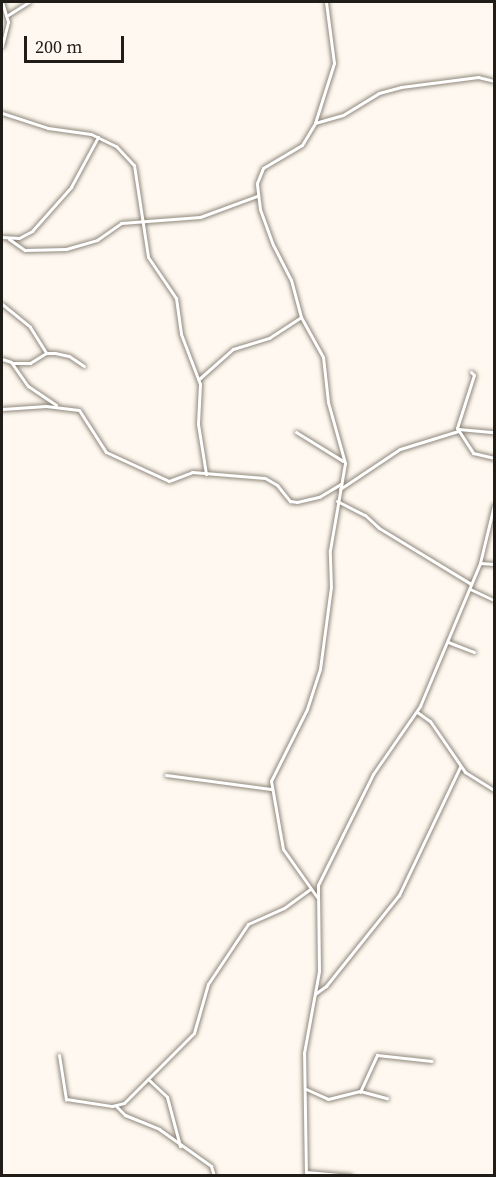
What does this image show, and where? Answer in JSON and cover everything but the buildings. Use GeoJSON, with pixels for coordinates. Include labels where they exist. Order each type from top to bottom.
{"type":"FeatureCollection","features":[{"type":"Feature","properties":{"kind":"street"},"geometry":{"type":"LineString","coordinates":[[2,2],[7,16],[2,46]]}},
{"type":"Feature","properties":{"kind":"street"},"geometry":{"type":"LineString","coordinates":[[7,16],[28,2]]}},
{"type":"Feature","properties":{"kind":"street"},"geometry":{"type":"LineString","coordinates":[[317,897],[283,849],[271,789],[275,766],[307,709],[320,669],[337,501],[345,462],[328,402],[323,357],[301,317],[291,280],[273,245],[257,196],[263,168],[302,145],[315,123],[334,63],[326,2]]}},
{"type":"Feature","properties":{"kind":"street"},"geometry":{"type":"LineString","coordinates":[[315,123],[343,116],[379,93],[401,87],[478,77],[495,81]]}},
{"type":"Feature","properties":{"kind":"street"},"geometry":{"type":"LineString","coordinates":[[2,113],[48,128],[98,137],[126,154],[134,165],[148,257],[176,298],[181,334],[199,379],[198,424],[206,474]]}},
{"type":"Feature","properties":{"kind":"street"},"geometry":{"type":"LineString","coordinates":[[9,239],[27,235],[65,194],[98,137]]}},
{"type":"Feature","properties":{"kind":"street"},"geometry":{"type":"LineString","coordinates":[[2,237],[25,250],[66,249],[97,240],[121,223],[200,217],[257,196]]}},
{"type":"Feature","properties":{"kind":"street"},"geometry":{"type":"LineString","coordinates":[[2,304],[30,327],[46,353]]}},
{"type":"Feature","properties":{"kind":"street"},"geometry":{"type":"LineString","coordinates":[[199,379],[233,349],[269,338],[301,317]]}},
{"type":"Feature","properties":{"kind":"street"},"geometry":{"type":"LineString","coordinates":[[2,359],[12,363],[30,363],[46,353],[69,356],[84,366]]}},
{"type":"Feature","properties":{"kind":"street"},"geometry":{"type":"LineString","coordinates":[[12,363],[28,386],[58,406]]}},
{"type":"Feature","properties":{"kind":"street"},"geometry":{"type":"LineString","coordinates":[[457,430],[474,375],[471,372]]}},
{"type":"Feature","properties":{"kind":"street"},"geometry":{"type":"LineString","coordinates":[[2,409],[58,406],[79,410],[100,446],[128,464],[168,481],[192,472],[265,478],[277,485],[290,501],[297,502],[319,497],[341,484]]}},
{"type":"Feature","properties":{"kind":"street"},"geometry":{"type":"LineString","coordinates":[[457,430],[473,453],[495,458]]}},
{"type":"Feature","properties":{"kind":"street"},"geometry":{"type":"LineString","coordinates":[[339,489],[400,449],[457,430],[495,432]]}},
{"type":"Feature","properties":{"kind":"street"},"geometry":{"type":"LineString","coordinates":[[296,432],[345,462]]}},
{"type":"Feature","properties":{"kind":"street"},"geometry":{"type":"LineString","coordinates":[[337,501],[365,515],[379,528],[495,600]]}},
{"type":"Feature","properties":{"kind":"street"},"geometry":{"type":"LineString","coordinates":[[351,1176],[306,1174],[305,1039],[318,971],[317,897],[320,879],[373,774],[417,712],[480,563],[495,505]]}},
{"type":"Feature","properties":{"kind":"street"},"geometry":{"type":"LineString","coordinates":[[489,533],[495,533]]}},
{"type":"Feature","properties":{"kind":"street"},"geometry":{"type":"LineString","coordinates":[[480,563],[495,564]]}},
{"type":"Feature","properties":{"kind":"street"},"geometry":{"type":"LineString","coordinates":[[447,641],[474,652]]}},
{"type":"Feature","properties":{"kind":"street"},"geometry":{"type":"LineString","coordinates":[[417,712],[430,721],[460,767],[495,790]]}},
{"type":"Feature","properties":{"kind":"street"},"geometry":{"type":"LineString","coordinates":[[315,994],[326,986],[399,895],[460,767]]}},
{"type":"Feature","properties":{"kind":"street"},"geometry":{"type":"LineString","coordinates":[[166,775],[271,789]]}},
{"type":"Feature","properties":{"kind":"street"},"geometry":{"type":"LineString","coordinates":[[59,1055],[66,1099],[116,1106],[129,1100],[194,1033],[208,984],[248,924],[284,908],[310,889]]}},
{"type":"Feature","properties":{"kind":"street"},"geometry":{"type":"LineString","coordinates":[[360,1092],[377,1055],[432,1060]]}},
{"type":"Feature","properties":{"kind":"street"},"geometry":{"type":"LineString","coordinates":[[147,1079],[167,1097],[180,1146]]}},
{"type":"Feature","properties":{"kind":"street"},"geometry":{"type":"LineString","coordinates":[[306,1089],[328,1099],[360,1092],[387,1098]]}},
{"type":"Feature","properties":{"kind":"street"},"geometry":{"type":"LineString","coordinates":[[116,1106],[125,1115],[159,1129],[211,1166],[214,1176]]}}]}
